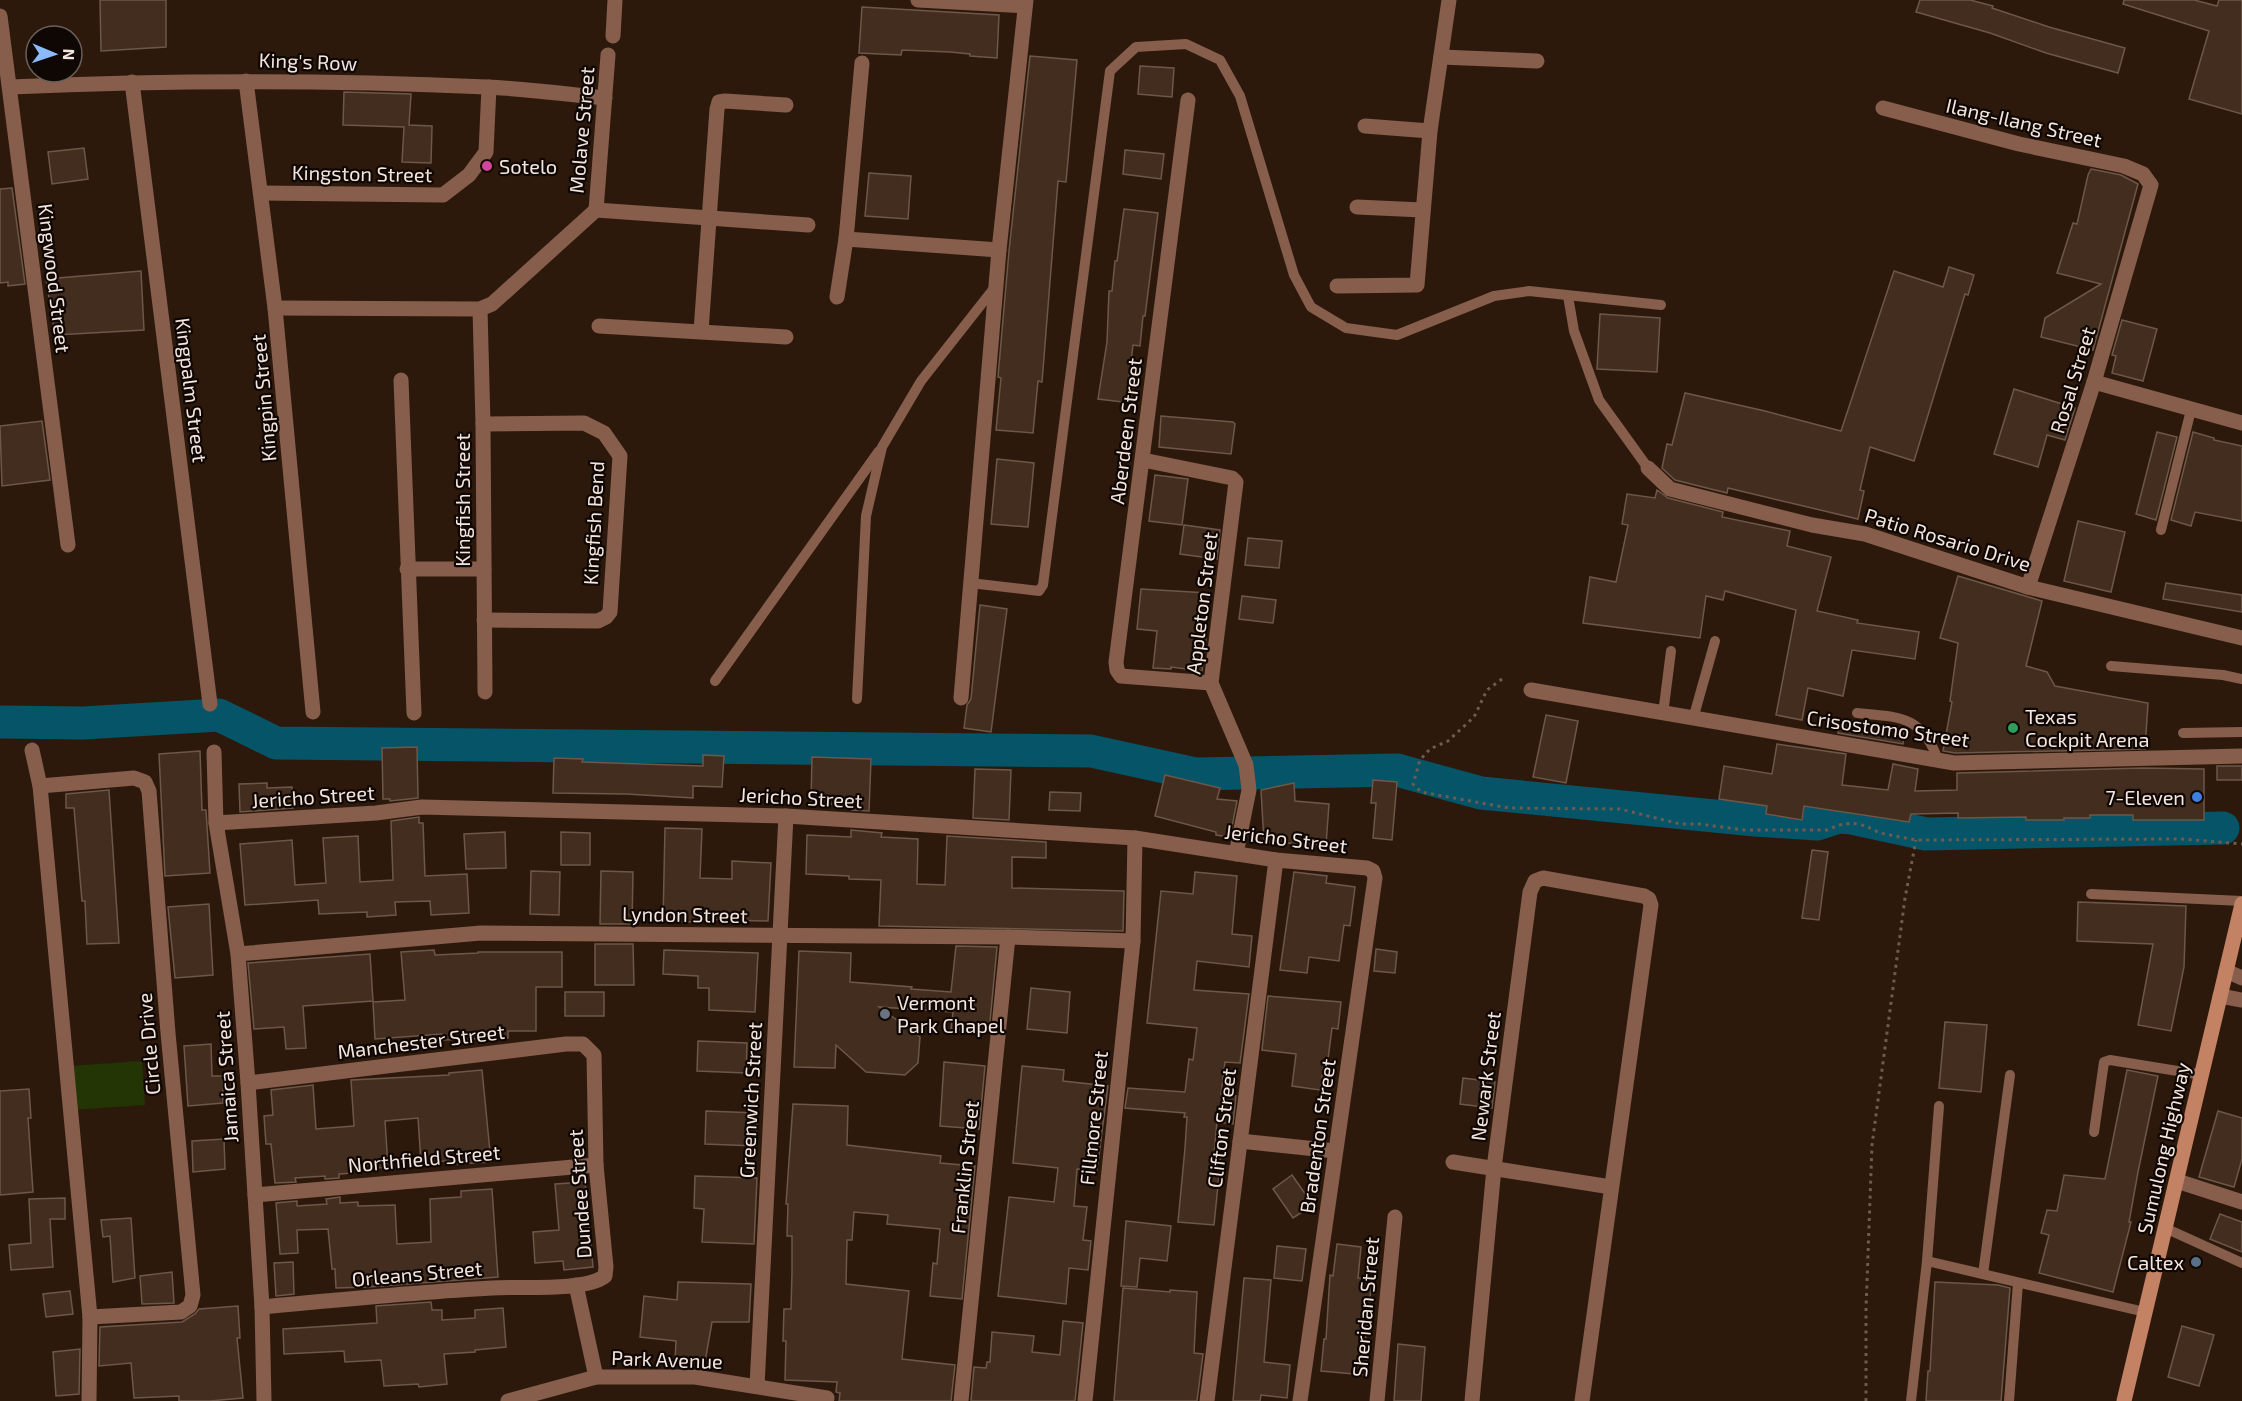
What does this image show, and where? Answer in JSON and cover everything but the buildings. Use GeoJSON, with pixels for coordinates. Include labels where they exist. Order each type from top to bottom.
{"type":"FeatureCollection","features":[{"type":"Feature","properties":{"kind":"main road","name":"Sumulong Highway"},"geometry":{"type":"LineString","coordinates":[[2124,1401],[2242,902]]}},
{"type":"Feature","properties":{"kind":"street"},"geometry":{"type":"LineString","coordinates":[[613,36],[615,0]]}},
{"type":"Feature","properties":{"kind":"street"},"geometry":{"type":"LineString","coordinates":[[918,0],[1026,3],[999,250],[961,698]]}},
{"type":"Feature","properties":{"kind":"street"},"geometry":{"type":"LineString","coordinates":[[1337,286],[1417,285],[1430,131],[1449,0]]}},
{"type":"Feature","properties":{"kind":"street","name":"Kingwood Street"},"geometry":{"type":"LineString","coordinates":[[0,16],[68,545]]}},
{"type":"Feature","properties":{"kind":"street","name":"Molave Street"},"geometry":{"type":"LineString","coordinates":[[596,210],[608,54]]}},
{"type":"Feature","properties":{"kind":"street"},"geometry":{"type":"LineString","coordinates":[[1441,57],[1537,61]]}},
{"type":"Feature","properties":{"kind":"street"},"geometry":{"type":"LineString","coordinates":[[837,297],[846,239],[862,63]]}},
{"type":"Feature","properties":{"kind":"street","name":"King's Row"},"geometry":{"type":"LineString","coordinates":[[9,87],[132,82],[246,81],[489,87],[605,98]]}},
{"type":"Feature","properties":{"kind":"street","name":"Kingpin Street"},"geometry":{"type":"LineString","coordinates":[[246,81],[275,308],[313,712]]}},
{"type":"Feature","properties":{"kind":"street","name":"Kingpalm Street"},"geometry":{"type":"LineString","coordinates":[[132,82],[210,704]]}},
{"type":"Feature","properties":{"kind":"street","name":"Kingston Street"},"geometry":{"type":"LineString","coordinates":[[261,193],[443,195],[469,175],[486,152],[489,87]]}},
{"type":"Feature","properties":{"kind":"street","name":"Aberdeen Street"},"geometry":{"type":"LineString","coordinates":[[1188,100],[1117,670],[1120,676],[1211,683]]}},
{"type":"Feature","properties":{"kind":"street"},"geometry":{"type":"LineString","coordinates":[[701,331],[719,102],[786,105]]}},
{"type":"Feature","properties":{"kind":"street","name":"Ilang-Ilang Street"},"geometry":{"type":"LineString","coordinates":[[1883,108],[2008,141],[2124,166],[2143,174],[2151,185]]}},
{"type":"Feature","properties":{"kind":"street"},"geometry":{"type":"LineString","coordinates":[[1365,126],[1430,131]]}},
{"type":"Feature","properties":{"kind":"street","name":"Rosal Street"},"geometry":{"type":"LineString","coordinates":[[2028,587],[2094,382],[2151,185]]}},
{"type":"Feature","properties":{"kind":"street"},"geometry":{"type":"LineString","coordinates":[[1357,207],[1422,210]]}},
{"type":"Feature","properties":{"kind":"street"},"geometry":{"type":"LineString","coordinates":[[275,308],[480,309],[492,304],[596,210],[808,225]]}},
{"type":"Feature","properties":{"kind":"street"},"geometry":{"type":"LineString","coordinates":[[846,239],[999,250]]}},
{"type":"Feature","properties":{"kind":"street","name":"Kingfish Street"},"geometry":{"type":"LineString","coordinates":[[480,309],[485,692]]}},
{"type":"Feature","properties":{"kind":"street"},"geometry":{"type":"LineString","coordinates":[[599,326],[786,337]]}},
{"type":"Feature","properties":{"kind":"street"},"geometry":{"type":"LineString","coordinates":[[401,380],[414,713]]}},
{"type":"Feature","properties":{"kind":"street"},"geometry":{"type":"LineString","coordinates":[[2094,382],[2242,423]]}},
{"type":"Feature","properties":{"kind":"street","name":"Kingfish Bend"},"geometry":{"type":"LineString","coordinates":[[483,424],[584,423],[604,433],[620,456],[610,612],[606,617],[598,621],[484,620]]}},
{"type":"Feature","properties":{"kind":"street","name":"Appleton Street"},"geometry":{"type":"LineString","coordinates":[[1143,460],[1232,478],[1236,482],[1211,683],[1246,765],[1249,790],[1236,854]]}},
{"type":"Feature","properties":{"kind":"street","name":"Patio Rosario Drive"},"geometry":{"type":"LineString","coordinates":[[1648,468],[1670,489],[1812,525],[1865,534],[2028,587],[2242,638]]}},
{"type":"Feature","properties":{"kind":"street"},"geometry":{"type":"LineString","coordinates":[[407,569],[484,569]]}},
{"type":"Feature","properties":{"kind":"street","name":"Crisostomo Street"},"geometry":{"type":"LineString","coordinates":[[1532,690],[1954,763],[2242,756]]}},
{"type":"Feature","properties":{"kind":"street"},"geometry":{"type":"LineString","coordinates":[[32,750],[40,786],[90,1317],[89,1401]]}},
{"type":"Feature","properties":{"kind":"street","name":"Jamaica Street"},"geometry":{"type":"LineString","coordinates":[[214,752],[216,823],[237,954],[248,1083],[262,1306],[264,1401]]}},
{"type":"Feature","properties":{"kind":"street","name":"Circle Drive"},"geometry":{"type":"LineString","coordinates":[[40,786],[134,778],[145,782],[149,791],[168,1033],[193,1294],[190,1306],[181,1312],[90,1317]]}},
{"type":"Feature","properties":{"kind":"street","name":"Jericho Street"},"geometry":{"type":"LineString","coordinates":[[216,823],[376,813],[422,807],[786,816],[1135,838],[1276,861],[1367,868],[1373,871],[1376,878]]}},
{"type":"Feature","properties":{"kind":"street","name":"Greenwich Street"},"geometry":{"type":"LineString","coordinates":[[757,1386],[786,816]]}},
{"type":"Feature","properties":{"kind":"street","name":"Fillmore Street"},"geometry":{"type":"LineString","coordinates":[[1085,1401],[1133,941],[1135,838]]}},
{"type":"Feature","properties":{"kind":"street","name":"Clifton Street"},"geometry":{"type":"LineString","coordinates":[[1207,1401],[1276,861]]}},
{"type":"Feature","properties":{"kind":"street","name":"Bradenton Street"},"geometry":{"type":"LineString","coordinates":[[1300,1401],[1376,878]]}},
{"type":"Feature","properties":{"kind":"street","name":"Newark Street"},"geometry":{"type":"LineString","coordinates":[[1472,1401],[1494,1168],[1530,891],[1535,881],[1543,878],[1644,896],[1649,899],[1651,905],[1611,1187]]}},
{"type":"Feature","properties":{"kind":"street","name":"Lyndon Street"},"geometry":{"type":"LineString","coordinates":[[237,954],[481,933],[1008,937],[1133,941]]}},
{"type":"Feature","properties":{"kind":"street","name":"Franklin Street"},"geometry":{"type":"LineString","coordinates":[[961,1401],[1008,937]]}},
{"type":"Feature","properties":{"kind":"street"},"geometry":{"type":"LineString","coordinates":[[2226,971],[2242,978]]}},
{"type":"Feature","properties":{"kind":"street"},"geometry":{"type":"LineString","coordinates":[[2220,996],[2242,1000]]}},
{"type":"Feature","properties":{"kind":"street","name":"Manchester Street"},"geometry":{"type":"LineString","coordinates":[[248,1083],[566,1044],[583,1044],[594,1055]]}},
{"type":"Feature","properties":{"kind":"street","name":"Dundee Street"},"geometry":{"type":"LineString","coordinates":[[594,1055],[596,1166],[606,1267],[605,1276],[598,1282],[576,1285],[596,1377]]}},
{"type":"Feature","properties":{"kind":"street"},"geometry":{"type":"LineString","coordinates":[[1240,1141],[1335,1151]]}},
{"type":"Feature","properties":{"kind":"street"},"geometry":{"type":"LineString","coordinates":[[1453,1162],[1611,1187],[1582,1401]]}},
{"type":"Feature","properties":{"kind":"street","name":"Northfield Street"},"geometry":{"type":"LineString","coordinates":[[255,1195],[596,1166]]}},
{"type":"Feature","properties":{"kind":"street"},"geometry":{"type":"LineString","coordinates":[[2177,1181],[2236,1200]]}},
{"type":"Feature","properties":{"kind":"street","name":"Sheridan Street"},"geometry":{"type":"LineString","coordinates":[[1377,1401],[1395,1217]]}},
{"type":"Feature","properties":{"kind":"street","name":"Orleans Street"},"geometry":{"type":"LineString","coordinates":[[262,1306],[491,1288],[576,1285]]}},
{"type":"Feature","properties":{"kind":"street","name":"Park Avenue"},"geometry":{"type":"LineString","coordinates":[[508,1401],[596,1377],[695,1377],[827,1398]]}},
{"type":"Feature","properties":{"kind":"lane"},"geometry":{"type":"LineString","coordinates":[[970,583],[1028,591],[1039,591],[1043,585],[1110,71],[1136,47],[1186,44],[1220,60],[1240,96],[1294,275],[1311,308],[1346,328],[1397,335],[1494,296],[1529,291],[1660,305]]}},
{"type":"Feature","properties":{"kind":"lane"},"geometry":{"type":"LineString","coordinates":[[715,681],[882,447],[921,381],[996,286]]}},
{"type":"Feature","properties":{"kind":"lane"},"geometry":{"type":"LineString","coordinates":[[1568,296],[1574,331],[1599,400],[1648,468]]}},
{"type":"Feature","properties":{"kind":"lane"},"geometry":{"type":"LineString","coordinates":[[2161,530],[2191,410]]}},
{"type":"Feature","properties":{"kind":"lane"},"geometry":{"type":"LineString","coordinates":[[856,699],[866,516],[882,447]]}},
{"type":"Feature","properties":{"kind":"lane"},"geometry":{"type":"LineString","coordinates":[[1692,719],[1715,641]]}},
{"type":"Feature","properties":{"kind":"lane"},"geometry":{"type":"LineString","coordinates":[[1664,714],[1671,651]]}},
{"type":"Feature","properties":{"kind":"lane"},"geometry":{"type":"LineString","coordinates":[[2111,666],[2223,675],[2242,679]]}},
{"type":"Feature","properties":{"kind":"lane"},"geometry":{"type":"LineString","coordinates":[[1857,713],[1899,718],[1917,727],[1932,742],[1938,760]]}},
{"type":"Feature","properties":{"kind":"lane"},"geometry":{"type":"LineString","coordinates":[[2183,733],[2242,732]]}},
{"type":"Feature","properties":{"kind":"lane"},"geometry":{"type":"LineString","coordinates":[[2091,894],[2242,902]]}},
{"type":"Feature","properties":{"kind":"lane"},"geometry":{"type":"LineString","coordinates":[[2094,1132],[2104,1062],[2110,1060],[2202,1075]]}},
{"type":"Feature","properties":{"kind":"lane"},"geometry":{"type":"LineString","coordinates":[[1983,1274],[2010,1075]]}},
{"type":"Feature","properties":{"kind":"lane"},"geometry":{"type":"LineString","coordinates":[[1911,1401],[1927,1261],[1940,1106]]}},
{"type":"Feature","properties":{"kind":"lane"},"geometry":{"type":"LineString","coordinates":[[2165,1228],[2242,1263]]}},
{"type":"Feature","properties":{"kind":"lane"},"geometry":{"type":"LineString","coordinates":[[1927,1261],[2145,1312]]}},
{"type":"Feature","properties":{"kind":"lane"},"geometry":{"type":"LineString","coordinates":[[2009,1401],[2018,1282]]}},
{"type":"Feature","properties":{"kind":"path"},"geometry":{"type":"LineString","coordinates":[[1502,679],[1487,690],[1474,717],[1448,741],[1430,749],[1420,760],[1413,784],[1421,792],[1509,807],[1620,809],[1680,824],[1744,830],[1827,830],[1853,823],[1880,833],[1916,840],[2182,839],[2242,844]]}},
{"type":"Feature","properties":{"kind":"path"},"geometry":{"type":"LineString","coordinates":[[1866,1401],[1866,1309],[1872,1145],[1905,898],[1916,840]]}},
{"type":"Feature","properties":{"kind":"green space"},"geometry":{"type":"Polygon","coordinates":[[[142,1061],[145,1105],[71,1110],[68,1066],[142,1061]]]}},
{"type":"Feature","properties":{"kind":"waterway"},"geometry":{"type":"LineString","coordinates":[[0,722],[83,723],[219,715],[276,743],[1091,751],[1196,774],[1397,770],[1481,793],[1755,820],[1817,824],[1839,817],[1852,818],[1926,834],[2223,828]]}},
{"type":"Feature","properties":{"kind":"place","name":"Sotelo"},"geometry":{"type":"Point","coordinates":[487,166]}},
{"type":"Feature","properties":{"kind":"place","name":"Texas Cockpit Arena"},"geometry":{"type":"Point","coordinates":[2013,728]}},
{"type":"Feature","properties":{"kind":"place","name":"7-Eleven"},"geometry":{"type":"Point","coordinates":[2197,797]}},
{"type":"Feature","properties":{"kind":"place","name":"Vermont Park Chapel"},"geometry":{"type":"Point","coordinates":[885,1014]}},
{"type":"Feature","properties":{"kind":"place","name":"Caltex"},"geometry":{"type":"Point","coordinates":[2196,1262]}}]}
